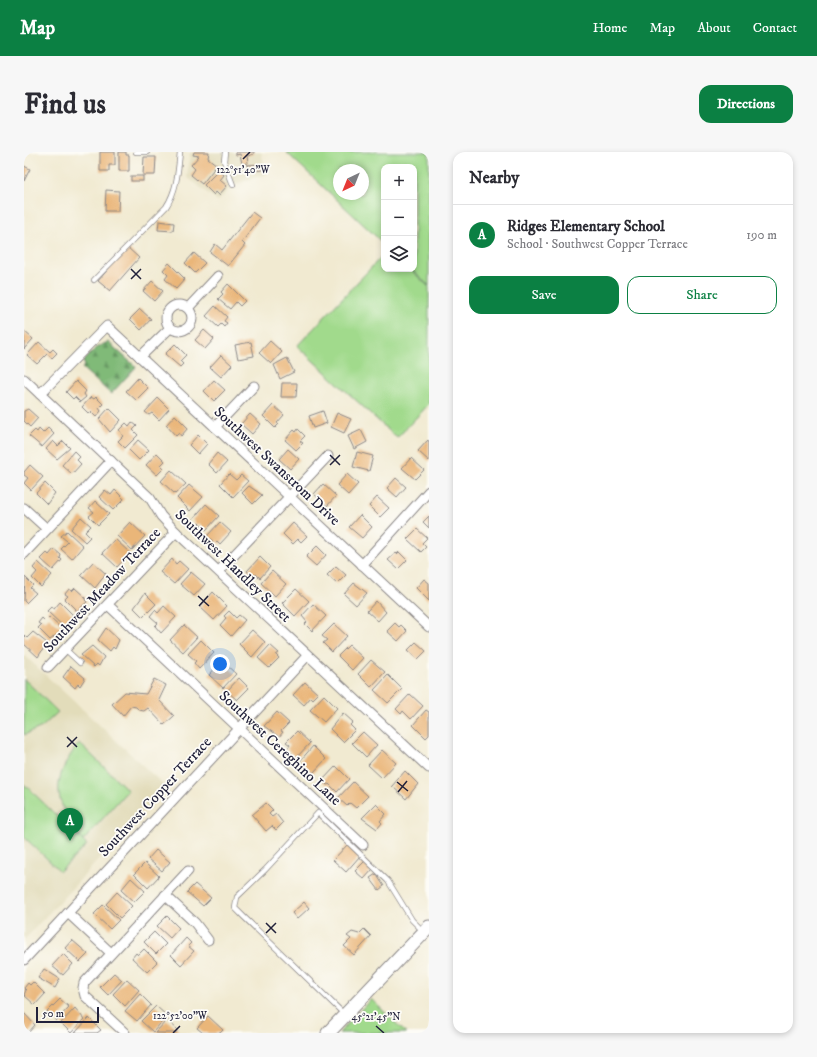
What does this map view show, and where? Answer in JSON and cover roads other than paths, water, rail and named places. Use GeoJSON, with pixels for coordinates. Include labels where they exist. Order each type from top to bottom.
{"type":"FeatureCollection","features":[{"type":"Feature","properties":{"kind":"main road"},"geometry":{"type":"LineString","coordinates":[[328,1033],[426,930]]}},
{"type":"Feature","properties":{"kind":"street"},"geometry":{"type":"LineString","coordinates":[[188,308],[218,276]]}},
{"type":"Feature","properties":{"kind":"street"},"geometry":{"type":"LineString","coordinates":[[175,304],[181,304],[191,311],[193,320],[187,329],[181,331],[170,328],[166,318],[170,309],[175,304]]}},
{"type":"Feature","properties":{"kind":"street","name":"Southwest Swanstrom Drive"},"geometry":{"type":"LineString","coordinates":[[40,394],[107,326],[429,626]]}},
{"type":"Feature","properties":{"kind":"street"},"geometry":{"type":"LineString","coordinates":[[140,357],[170,328]]}},
{"type":"Feature","properties":{"kind":"street","name":"Southwest Handley Street"},"geometry":{"type":"LineString","coordinates":[[24,379],[150,498],[161,516],[176,532],[219,571],[307,656],[429,768]]}},
{"type":"Feature","properties":{"kind":"street"},"geometry":{"type":"LineString","coordinates":[[214,426],[254,386]]}},
{"type":"Feature","properties":{"kind":"street"},"geometry":{"type":"LineString","coordinates":[[219,571],[328,456]]}},
{"type":"Feature","properties":{"kind":"street"},"geometry":{"type":"LineString","coordinates":[[24,554],[111,461]]}},
{"type":"Feature","properties":{"kind":"street"},"geometry":{"type":"LineString","coordinates":[[362,565],[429,491]]}},
{"type":"Feature","properties":{"kind":"street"},"geometry":{"type":"LineString","coordinates":[[24,508],[47,529]]}},
{"type":"Feature","properties":{"kind":"street","name":"Southwest Meadow Terrace"},"geometry":{"type":"LineString","coordinates":[[48,667],[176,532]]}},
{"type":"Feature","properties":{"kind":"street","name":"Southwest Cereghino Lane"},"geometry":{"type":"LineString","coordinates":[[108,605],[239,730],[363,845]]}},
{"type":"Feature","properties":{"kind":"street","name":"Southwest Copper Terrace"},"geometry":{"type":"LineString","coordinates":[[24,960],[211,757],[239,730],[307,656]]}},
{"type":"Feature","properties":{"kind":"street"},"geometry":{"type":"LineString","coordinates":[[125,1033],[85,996],[83,988],[86,980],[188,871]]}},
{"type":"Feature","properties":{"kind":"street"},"geometry":{"type":"LineString","coordinates":[[166,895],[198,926],[208,940]]}},
{"type":"Feature","properties":{"kind":"street"},"geometry":{"type":"LineString","coordinates":[[68,913],[111,953]]}},
{"type":"Feature","properties":{"kind":"lane"},"geometry":{"type":"LineString","coordinates":[[136,152],[147,152]]}},
{"type":"Feature","properties":{"kind":"lane"},"geometry":{"type":"LineString","coordinates":[[94,280],[166,207],[172,197],[177,182],[180,152]]}},
{"type":"Feature","properties":{"kind":"lane"},"geometry":{"type":"LineString","coordinates":[[225,152],[224,161],[233,185]]}},
{"type":"Feature","properties":{"kind":"lane"},"geometry":{"type":"LineString","coordinates":[[65,649],[80,663]]}},
{"type":"Feature","properties":{"kind":"lane"},"geometry":{"type":"LineString","coordinates":[[346,1015],[244,918],[236,908],[237,897],[266,870],[318,813],[388,881],[412,920],[426,930]]}},
{"type":"Feature","properties":{"kind":"place","name":"Ridges Elementary School"},"geometry":{"type":"Point","coordinates":[70,841]}}]}
